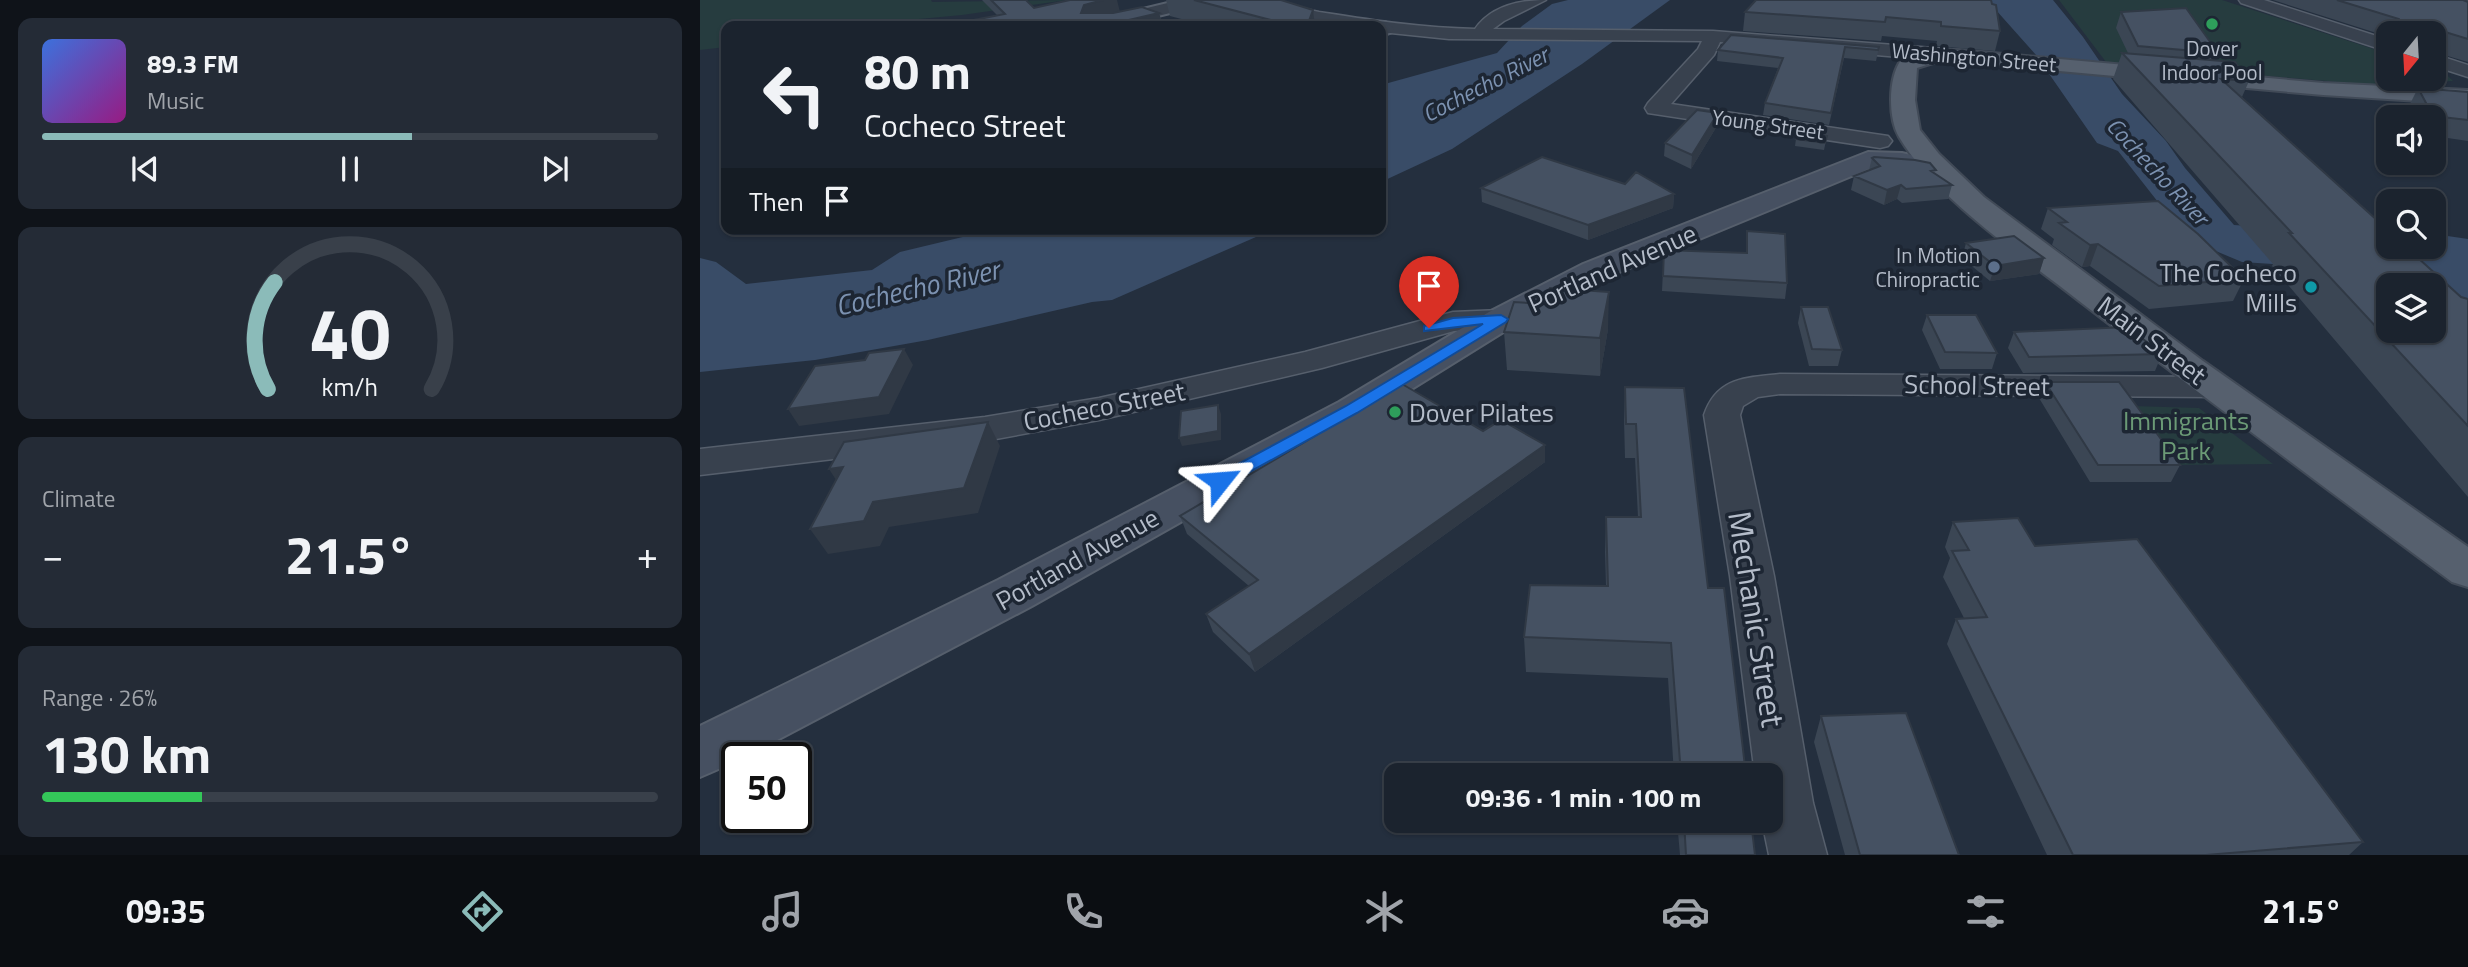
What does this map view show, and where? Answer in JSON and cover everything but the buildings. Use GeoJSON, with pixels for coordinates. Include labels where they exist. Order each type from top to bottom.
{"type":"FeatureCollection","features":[{"type":"Feature","properties":{"kind":"main road","name":"Washington Street"},"geometry":{"type":"LineString","coordinates":[[1959,55],[2323,89],[2468,97]]}},
{"type":"Feature","properties":{"kind":"main road"},"geometry":{"type":"LineString","coordinates":[[1909,134],[1904,114],[1906,67],[1922,58],[1959,55]]}},
{"type":"Feature","properties":{"kind":"main road","name":"Portland Avenue"},"geometry":{"type":"LineString","coordinates":[[700,754],[1016,593],[1352,410],[1501,319],[1594,271],[1874,150],[1885,137],[1909,134]]}},
{"type":"Feature","properties":{"kind":"main road","name":"Main Street"},"geometry":{"type":"LineString","coordinates":[[1909,134],[1939,169],[2032,249],[2215,387],[2468,570]]}},
{"type":"Feature","properties":{"kind":"main road","name":"Portland Avenue"},"geometry":{"type":"LineString","coordinates":[[1874,150],[1902,161],[1939,169]]}},
{"type":"Feature","properties":{"kind":"street"},"geometry":{"type":"LineString","coordinates":[[1116,21],[1201,0]]}},
{"type":"Feature","properties":{"kind":"street","name":"Washington Street"},"geometry":{"type":"LineString","coordinates":[[1259,0],[1303,14],[1342,21]]}},
{"type":"Feature","properties":{"kind":"street"},"geometry":{"type":"LineString","coordinates":[[1480,34],[1484,27],[1495,20],[1538,0]]}},
{"type":"Feature","properties":{"kind":"street"},"geometry":{"type":"LineString","coordinates":[[2247,0],[2272,3],[2376,41]]}},
{"type":"Feature","properties":{"kind":"street","name":"Washington Street"},"geometry":{"type":"LineString","coordinates":[[1386,29],[1430,33],[1713,36],[1959,55]]}},
{"type":"Feature","properties":{"kind":"street","name":"Young Street"},"geometry":{"type":"LineString","coordinates":[[1713,36],[1707,51],[1656,108],[1874,150]]}},
{"type":"Feature","properties":{"kind":"street"},"geometry":{"type":"LineString","coordinates":[[1864,49],[1892,55],[1908,64]]}},
{"type":"Feature","properties":{"kind":"street"},"geometry":{"type":"LineString","coordinates":[[2446,64],[2468,71]]}},
{"type":"Feature","properties":{"kind":"street","name":"Cocheco Street"},"geometry":{"type":"LineString","coordinates":[[700,462],[871,444],[1074,413],[1310,362],[1453,322],[1501,319]]}},
{"type":"Feature","properties":{"kind":"street","name":"School Street"},"geometry":{"type":"LineString","coordinates":[[1740,392],[1780,384],[2215,387]]}},
{"type":"Feature","properties":{"kind":"street","name":"Mechanic Street"},"geometry":{"type":"LineString","coordinates":[[1740,392],[1727,400],[1722,415],[1752,576],[1786,803],[1797,855]]}},
{"type":"Feature","properties":{"kind":"green space"},"geometry":{"type":"Polygon","coordinates":[[[700,0],[1067,0],[898,21],[721,21],[721,48],[700,50],[700,0]]]}},
{"type":"Feature","properties":{"kind":"green space"},"geometry":{"type":"Polygon","coordinates":[[[2059,0],[2222,0],[2376,50],[2376,85],[2373,85],[2106,62],[2059,0]]]}},
{"type":"Feature","properties":{"kind":"green space","name":"Immigrants Park"},"geometry":{"type":"Polygon","coordinates":[[[2132,406],[2199,408],[2273,464],[2172,465],[2132,406]]]}},
{"type":"Feature","properties":{"kind":"water","name":"Cochecho River"},"geometry":{"type":"Polygon","coordinates":[[[1568,0],[1670,0],[1582,64],[1452,149],[1386,180],[1386,84],[1497,53],[1522,26],[1552,4],[1568,0]]]}},
{"type":"Feature","properties":{"kind":"water","name":"Cochecho River"},"geometry":{"type":"Polygon","coordinates":[[[1987,0],[2053,0],[2083,37],[2122,94],[2166,141],[2185,168],[2234,225],[2368,234],[2376,239],[2376,259],[2446,259],[2446,236],[2468,239],[2468,312],[2446,295],[2446,273],[2395,273],[2242,262],[2187,239],[2118,151],[2097,143],[2036,55],[1987,0]]]}},
{"type":"Feature","properties":{"kind":"water","name":"Cochecho River"},"geometry":{"type":"Polygon","coordinates":[[[971,235],[1260,235],[1112,300],[1092,302],[928,340],[815,360],[700,372],[700,258],[716,262],[746,284],[872,270],[900,252],[971,235]]]}},
{"type":"Feature","properties":{"kind":"place","name":"Dover Indoor Pool"},"geometry":{"type":"Point","coordinates":[2212,24]}},
{"type":"Feature","properties":{"kind":"place","name":"In Motion Chiropractic"},"geometry":{"type":"Point","coordinates":[1994,267]}},
{"type":"Feature","properties":{"kind":"place","name":"The Cocheco Mills"},"geometry":{"type":"Point","coordinates":[2311,287]}},
{"type":"Feature","properties":{"kind":"place","name":"Dover Pilates"},"geometry":{"type":"Point","coordinates":[1395,412]}},
{"type":"Feature","properties":{"kind":"route"},"geometry":{"type":"LineString","coordinates":[[1220,481],[1352,410],[1501,319],[1453,322],[1429,328]]}}]}
